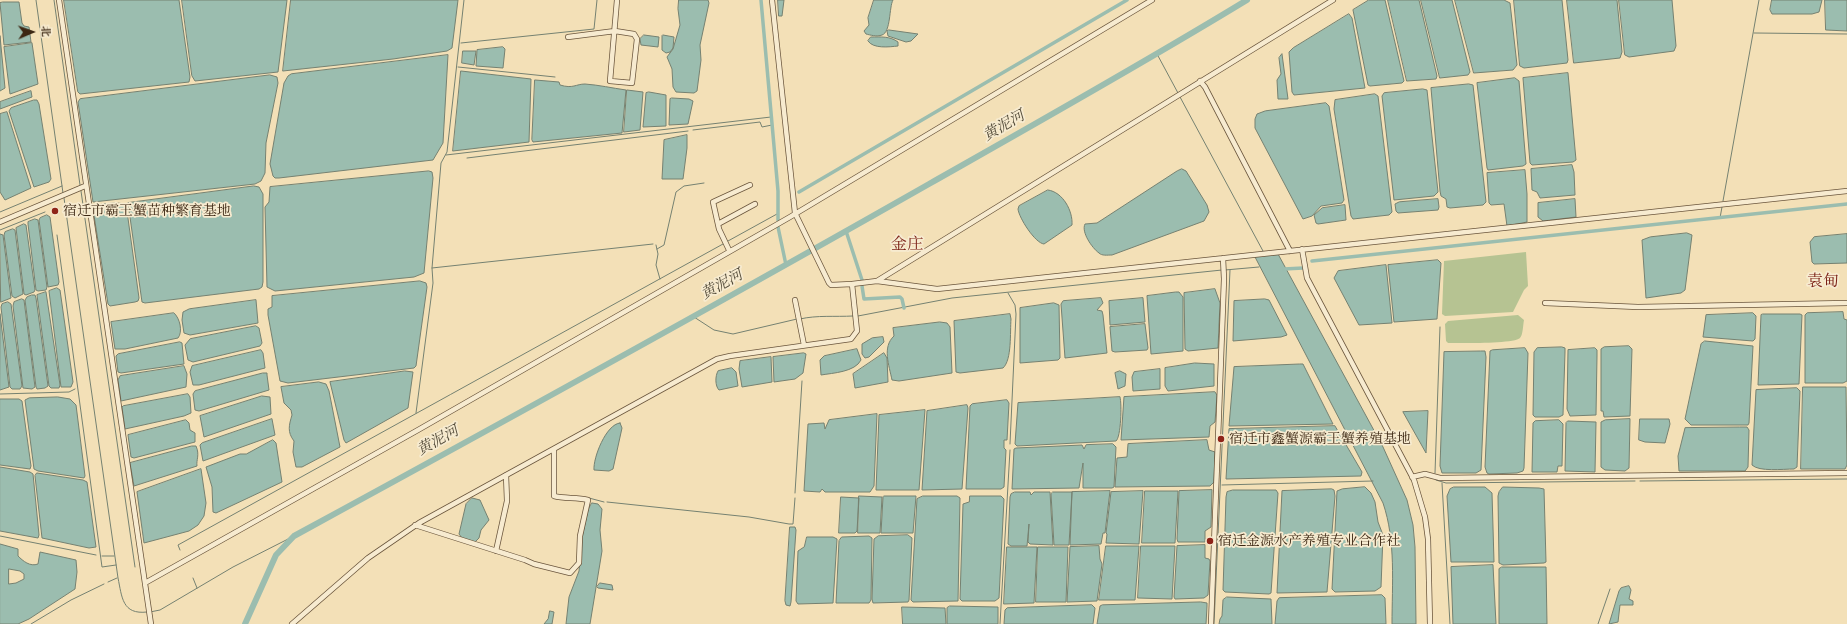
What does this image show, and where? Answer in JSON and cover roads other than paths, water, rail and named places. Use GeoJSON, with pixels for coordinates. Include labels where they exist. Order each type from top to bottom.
{"type":"FeatureCollection","features":[{"type":"Feature","properties":{"kind":"street"},"geometry":{"type":"LineString","coordinates":[[59,0],[85,186],[151,624]]}},
{"type":"Feature","properties":{"kind":"street"},"geometry":{"type":"LineString","coordinates":[[568,37],[615,31],[634,34],[636,37],[632,83],[610,81],[615,31],[618,0]]}},
{"type":"Feature","properties":{"kind":"street"},"geometry":{"type":"LineString","coordinates":[[772,0],[795,213],[805,237],[831,285],[877,281],[937,290],[1264,253],[1847,191]]}},
{"type":"Feature","properties":{"kind":"street"},"geometry":{"type":"LineString","coordinates":[[145,583],[418,430],[795,213],[1152,0]]}},
{"type":"Feature","properties":{"kind":"street"},"geometry":{"type":"LineString","coordinates":[[877,281],[1170,102],[1192,86],[1333,0]]}},
{"type":"Feature","properties":{"kind":"street"},"geometry":{"type":"LineString","coordinates":[[1200,81],[1206,87],[1290,251]]}},
{"type":"Feature","properties":{"kind":"street"},"geometry":{"type":"LineString","coordinates":[[729,250],[718,224],[713,202],[750,185]]}},
{"type":"Feature","properties":{"kind":"street"},"geometry":{"type":"LineString","coordinates":[[0,222],[85,186]]}},
{"type":"Feature","properties":{"kind":"street"},"geometry":{"type":"LineString","coordinates":[[718,224],[755,204]]}},
{"type":"Feature","properties":{"kind":"street"},"geometry":{"type":"LineString","coordinates":[[1302,249],[1307,278],[1412,476],[1425,517],[1428,539],[1430,624]]}},
{"type":"Feature","properties":{"kind":"street"},"geometry":{"type":"LineString","coordinates":[[1211,624],[1224,270],[1223,258]]}},
{"type":"Feature","properties":{"kind":"street"},"geometry":{"type":"LineString","coordinates":[[292,624],[368,558],[415,525],[717,359],[851,339],[855,336],[857,325],[852,284]]}},
{"type":"Feature","properties":{"kind":"street"},"geometry":{"type":"LineString","coordinates":[[794,300],[801,322],[804,345]]}},
{"type":"Feature","properties":{"kind":"street"},"geometry":{"type":"LineString","coordinates":[[1545,303],[1638,307],[1847,303]]}},
{"type":"Feature","properties":{"kind":"street"},"geometry":{"type":"LineString","coordinates":[[415,525],[534,564],[570,574],[579,563],[580,536],[588,500],[577,498],[563,499],[554,496],[554,449]]}},
{"type":"Feature","properties":{"kind":"street"},"geometry":{"type":"LineString","coordinates":[[1412,476],[1425,474],[1448,478],[1847,473]]}},
{"type":"Feature","properties":{"kind":"street"},"geometry":{"type":"LineString","coordinates":[[496,551],[506,501],[506,475]]}},
{"type":"Feature","properties":{"kind":"waterway"},"geometry":{"type":"LineString","coordinates":[[36,0],[63,193]]}},
{"type":"Feature","properties":{"kind":"waterway"},"geometry":{"type":"LineString","coordinates":[[54,0],[80,185]]}},
{"type":"Feature","properties":{"kind":"waterway"},"geometry":{"type":"LineString","coordinates":[[416,413],[433,283],[432,268],[441,163],[447,152],[464,0]]}},
{"type":"Feature","properties":{"kind":"waterway"},"geometry":{"type":"LineString","coordinates":[[461,43],[594,29],[597,0]]}},
{"type":"Feature","properties":{"kind":"waterway"},"geometry":{"type":"LineString","coordinates":[[761,0],[778,191],[778,220]]}},
{"type":"Feature","properties":{"kind":"waterway"},"geometry":{"type":"LineString","coordinates":[[799,192],[1127,0]]}},
{"type":"Feature","properties":{"kind":"waterway","name":"黄泥河"},"geometry":{"type":"LineString","coordinates":[[245,624],[276,555],[294,536],[612,362],[850,229],[1088,94],[1247,0]]}},
{"type":"Feature","properties":{"kind":"waterway"},"geometry":{"type":"LineString","coordinates":[[1723,201],[1759,0]]}},
{"type":"Feature","properties":{"kind":"waterway"},"geometry":{"type":"LineString","coordinates":[[1754,33],[1847,34]]}},
{"type":"Feature","properties":{"kind":"waterway"},"geometry":{"type":"LineString","coordinates":[[1157,54],[1178,93]]}},
{"type":"Feature","properties":{"kind":"waterway"},"geometry":{"type":"LineString","coordinates":[[458,67],[555,77]]}},
{"type":"Feature","properties":{"kind":"waterway"},"geometry":{"type":"LineString","coordinates":[[1180,97],[1263,251]]}},
{"type":"Feature","properties":{"kind":"waterway"},"geometry":{"type":"LineString","coordinates":[[446,155],[771,117]]}},
{"type":"Feature","properties":{"kind":"waterway"},"geometry":{"type":"LineString","coordinates":[[693,130],[760,122],[762,127],[772,125]]}},
{"type":"Feature","properties":{"kind":"waterway"},"geometry":{"type":"LineString","coordinates":[[467,158],[688,131]]}},
{"type":"Feature","properties":{"kind":"waterway"},"geometry":{"type":"LineString","coordinates":[[657,249],[664,245],[676,192],[684,186],[704,183]]}},
{"type":"Feature","properties":{"kind":"waterway"},"geometry":{"type":"LineString","coordinates":[[0,212],[62,186]]}},
{"type":"Feature","properties":{"kind":"waterway"},"geometry":{"type":"LineString","coordinates":[[81,191],[135,567]]}},
{"type":"Feature","properties":{"kind":"waterway"},"geometry":{"type":"LineString","coordinates":[[64,198],[122,598],[128,608],[132,611],[147,612]]}},
{"type":"Feature","properties":{"kind":"waterway"},"geometry":{"type":"LineString","coordinates":[[1312,261],[1847,204]]}},
{"type":"Feature","properties":{"kind":"waterway"},"geometry":{"type":"LineString","coordinates":[[1720,218],[1722,207]]}},
{"type":"Feature","properties":{"kind":"waterway"},"geometry":{"type":"LineString","coordinates":[[0,230],[45,212]]}},
{"type":"Feature","properties":{"kind":"waterway"},"geometry":{"type":"LineString","coordinates":[[728,241],[777,214]]}},
{"type":"Feature","properties":{"kind":"waterway"},"geometry":{"type":"LineString","coordinates":[[778,227],[786,265]]}},
{"type":"Feature","properties":{"kind":"waterway"},"geometry":{"type":"LineString","coordinates":[[846,231],[862,280]]}},
{"type":"Feature","properties":{"kind":"waterway"},"geometry":{"type":"LineString","coordinates":[[57,235],[102,567],[116,565]]}},
{"type":"Feature","properties":{"kind":"waterway"},"geometry":{"type":"LineString","coordinates":[[432,268],[653,244]]}},
{"type":"Feature","properties":{"kind":"waterway"},"geometry":{"type":"LineString","coordinates":[[180,550],[178,545],[723,244]]}},
{"type":"Feature","properties":{"kind":"waterway"},"geometry":{"type":"LineString","coordinates":[[656,245],[658,254],[656,265],[660,279]]}},
{"type":"Feature","properties":{"kind":"waterway"},"geometry":{"type":"LineString","coordinates":[[1225,270],[1259,267]]}},
{"type":"Feature","properties":{"kind":"waterway"},"geometry":{"type":"LineString","coordinates":[[1284,269],[1303,268]]}},
{"type":"Feature","properties":{"kind":"waterway"},"geometry":{"type":"LineString","coordinates":[[858,316],[952,298],[1222,270]]}},
{"type":"Feature","properties":{"kind":"waterway"},"geometry":{"type":"LineString","coordinates":[[1214,624],[1230,270]]}},
{"type":"Feature","properties":{"kind":"waterway"},"geometry":{"type":"LineString","coordinates":[[862,286],[864,299],[900,297],[904,308]]}},
{"type":"Feature","properties":{"kind":"waterway"},"geometry":{"type":"LineString","coordinates":[[1008,293],[1015,305],[1016,314],[1010,444]]}},
{"type":"Feature","properties":{"kind":"waterway"},"geometry":{"type":"LineString","coordinates":[[800,319],[853,316]]}},
{"type":"Feature","properties":{"kind":"waterway"},"geometry":{"type":"LineString","coordinates":[[694,317],[714,330],[733,334],[797,319]]}},
{"type":"Feature","properties":{"kind":"waterway"},"geometry":{"type":"LineString","coordinates":[[1435,473],[1440,327]]}},
{"type":"Feature","properties":{"kind":"waterway"},"geometry":{"type":"LineString","coordinates":[[795,493],[802,381]]}},
{"type":"Feature","properties":{"kind":"waterway"},"geometry":{"type":"LineString","coordinates":[[0,394],[69,392],[75,389]]}},
{"type":"Feature","properties":{"kind":"waterway"},"geometry":{"type":"LineString","coordinates":[[1000,624],[1010,450]]}},
{"type":"Feature","properties":{"kind":"waterway"},"geometry":{"type":"LineString","coordinates":[[1640,481],[1847,479]]}},
{"type":"Feature","properties":{"kind":"waterway"},"geometry":{"type":"LineString","coordinates":[[1436,480],[1446,483],[1635,481]]}},
{"type":"Feature","properties":{"kind":"waterway"},"geometry":{"type":"LineString","coordinates":[[1222,485],[1373,481]]}},
{"type":"Feature","properties":{"kind":"waterway"},"geometry":{"type":"LineString","coordinates":[[1442,483],[1450,624]]}},
{"type":"Feature","properties":{"kind":"waterway"},"geometry":{"type":"LineString","coordinates":[[589,498],[604,502]]}},
{"type":"Feature","properties":{"kind":"waterway"},"geometry":{"type":"LineString","coordinates":[[607,502],[749,517],[793,524],[795,498]]}},
{"type":"Feature","properties":{"kind":"waterway"},"geometry":{"type":"LineString","coordinates":[[0,536],[96,555]]}},
{"type":"Feature","properties":{"kind":"waterway"},"geometry":{"type":"LineString","coordinates":[[150,612],[160,610],[233,567],[294,536]]}},
{"type":"Feature","properties":{"kind":"waterway"},"geometry":{"type":"LineString","coordinates":[[102,556],[114,556]]}},
{"type":"Feature","properties":{"kind":"waterway"},"geometry":{"type":"LineString","coordinates":[[108,582],[117,578]]}},
{"type":"Feature","properties":{"kind":"waterway"},"geometry":{"type":"LineString","coordinates":[[193,578],[197,588]]}},
{"type":"Feature","properties":{"kind":"waterway"},"geometry":{"type":"LineString","coordinates":[[31,624],[71,600],[104,584]]}},
{"type":"Feature","properties":{"kind":"waterway"},"geometry":{"type":"LineString","coordinates":[[1598,624],[1610,589]]}},
{"type":"Feature","properties":{"kind":"place","name":"宿迁市霸王蟹苗种繁育基地"},"geometry":{"type":"Point","coordinates":[55,211]}},
{"type":"Feature","properties":{"kind":"place","name":"宿迁市鑫蟹源霸王蟹养殖基地"},"geometry":{"type":"Point","coordinates":[1221,439]}},
{"type":"Feature","properties":{"kind":"place","name":"宿迁金源水产养殖专业合作社"},"geometry":{"type":"Point","coordinates":[1210,541]}},
{"type":"Feature","properties":{"kind":"district","name":"金庄"},"geometry":{"type":"Point","coordinates":[907,245]}},
{"type":"Feature","properties":{"kind":"district","name":"袁甸"},"geometry":{"type":"Point","coordinates":[1823,282]}}]}
